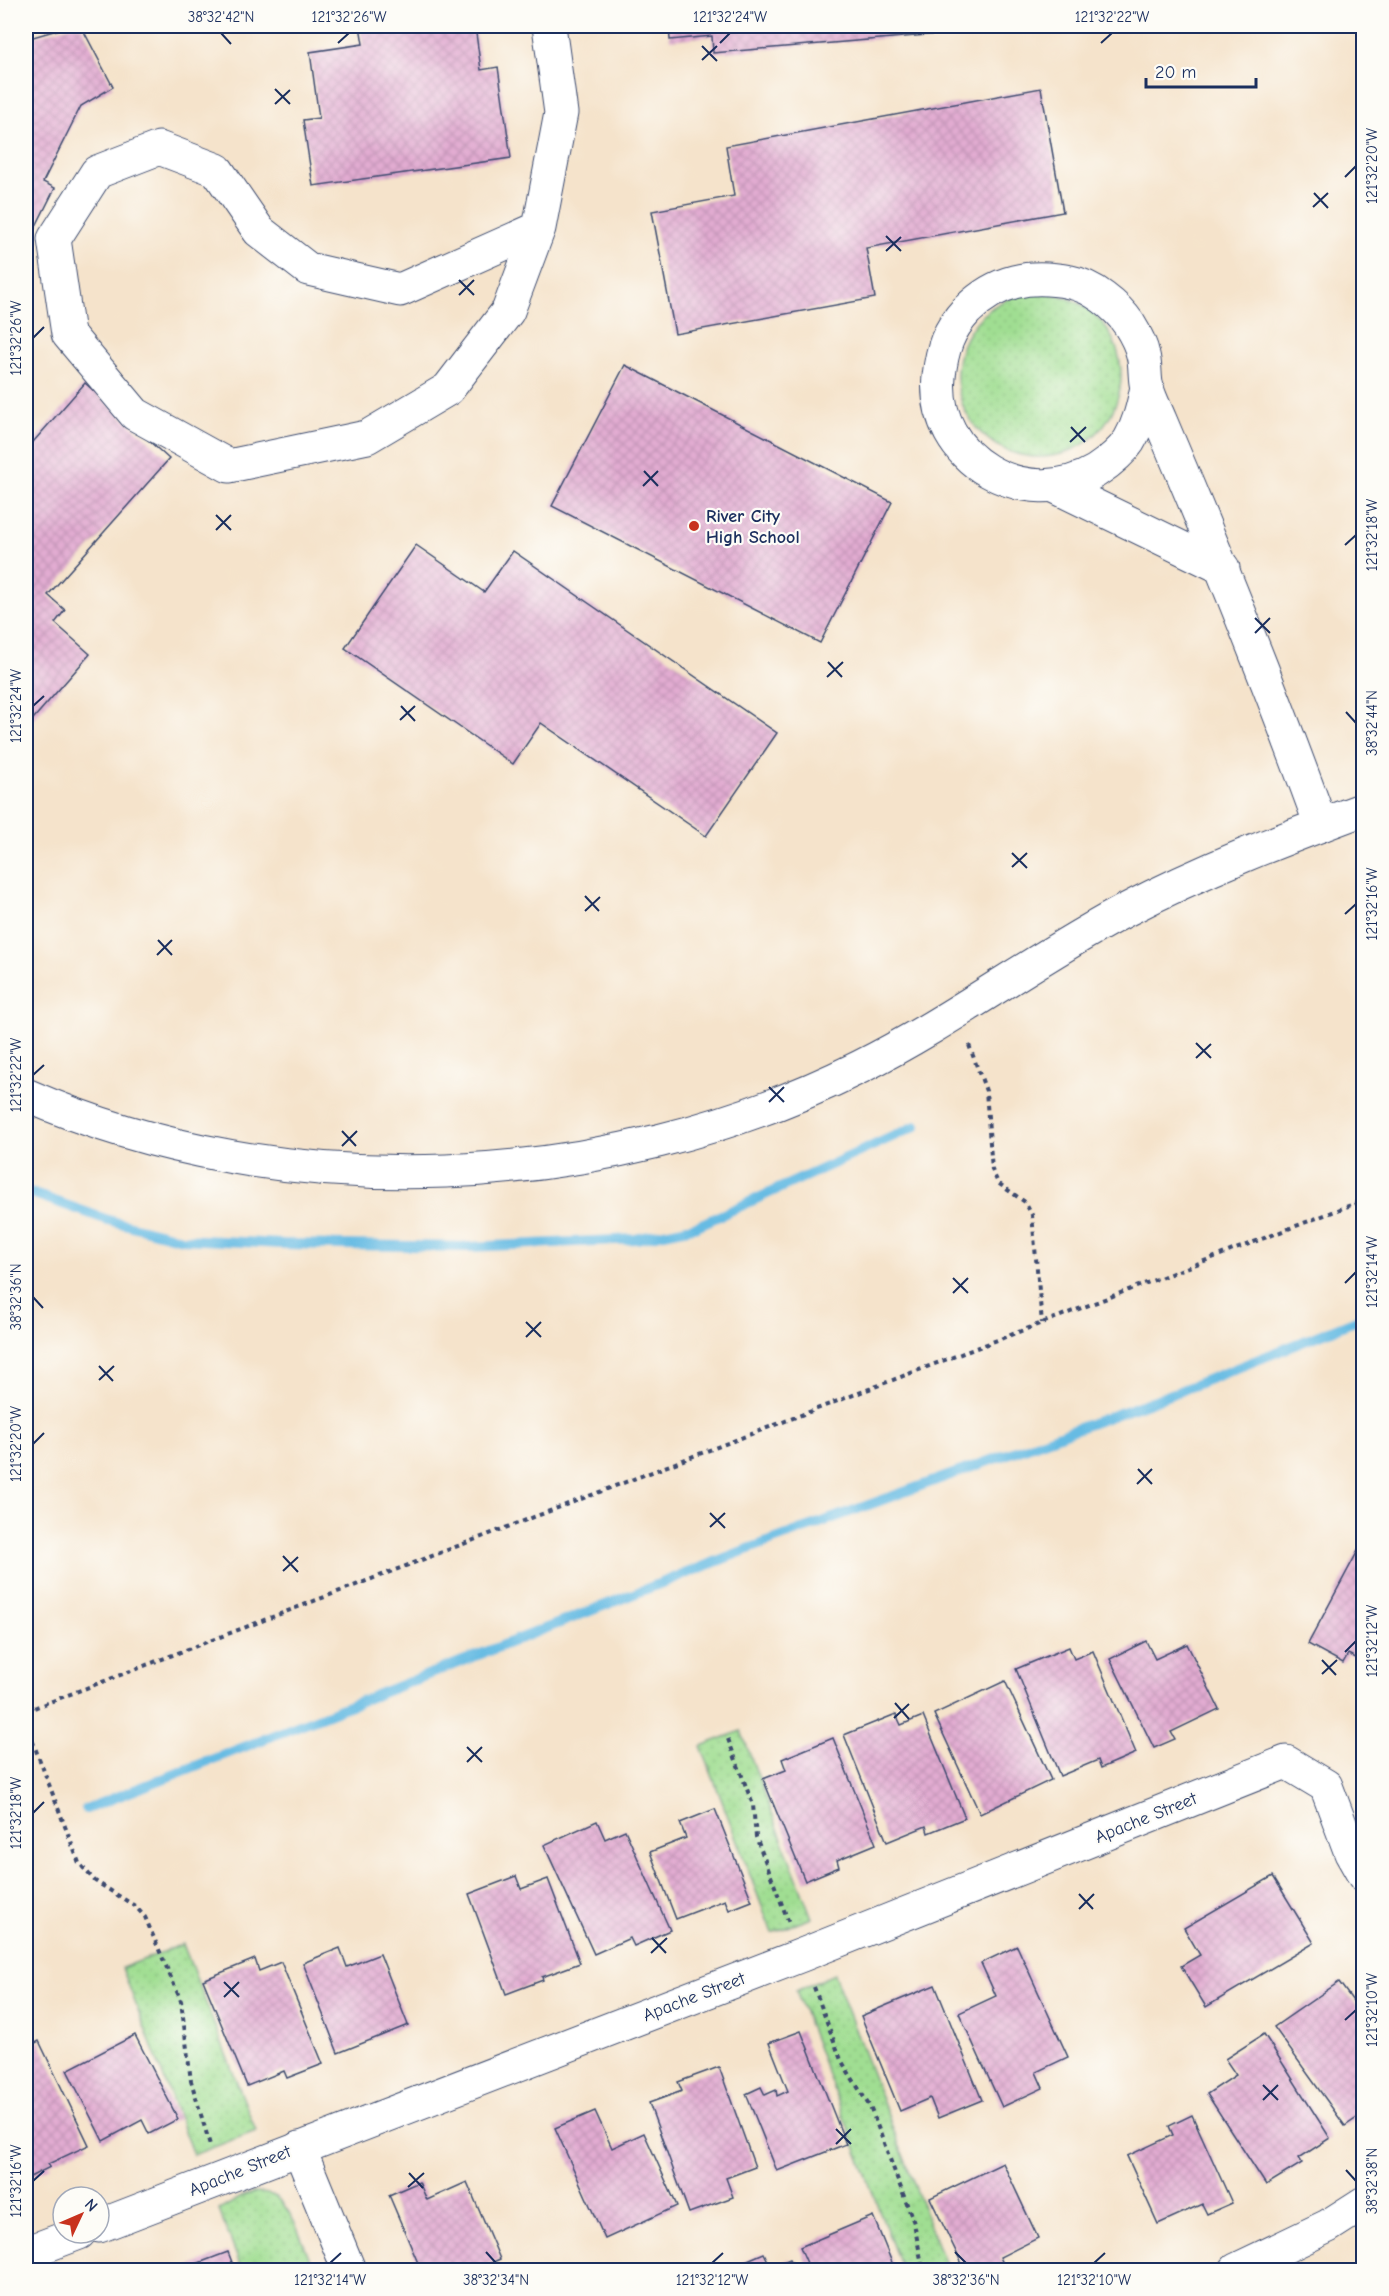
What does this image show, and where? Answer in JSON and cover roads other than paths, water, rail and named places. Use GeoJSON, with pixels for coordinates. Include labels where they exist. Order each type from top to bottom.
{"type":"FeatureCollection","features":[{"type":"Feature","properties":{"kind":"street"},"geometry":{"type":"LineString","coordinates":[[539,228],[399,290],[308,268],[259,231],[217,170],[159,148],[98,172],[54,239],[68,334],[135,414],[229,466],[367,437],[448,389],[508,311],[539,228],[561,113],[549,26]]}},
{"type":"Feature","properties":{"kind":"street"},"geometry":{"type":"LineString","coordinates":[[1147,387],[1141,417],[1128,443],[1107,464],[1082,479],[1054,486],[1020,484],[988,472],[962,449],[945,421],[938,387],[941,354],[955,323],[979,298],[1008,283],[1042,277],[1075,283],[1105,299],[1129,323],[1143,354],[1147,387],[1223,568],[1322,825]]}},
{"type":"Feature","properties":{"kind":"street"},"geometry":{"type":"LineString","coordinates":[[1054,486],[1223,568]]}},
{"type":"Feature","properties":{"kind":"street"},"geometry":{"type":"LineString","coordinates":[[26,1095],[122,1130],[190,1148],[302,1166],[373,1171],[458,1171],[561,1161],[676,1137],[784,1102],[861,1067],[952,1016],[1037,962],[1126,910],[1264,847],[1364,809]]}},
{"type":"Feature","properties":{"kind":"street","name":"Apache Street"},"geometry":{"type":"LineString","coordinates":[[111,2221],[790,1960],[1286,1762],[1326,1786],[1351,1853],[1364,1876]]}},
{"type":"Feature","properties":{"kind":"street"},"geometry":{"type":"LineString","coordinates":[[299,2148],[349,2271]]}},
{"type":"Feature","properties":{"kind":"street"},"geometry":{"type":"LineString","coordinates":[[1236,2271],[1328,2226],[1364,2204]]}},
{"type":"Feature","properties":{"kind":"street"},"geometry":{"type":"LineString","coordinates":[[26,2253],[51,2244]]}},
{"type":"Feature","properties":{"kind":"waterway"},"geometry":{"type":"LineString","coordinates":[[26,1191],[108,1220],[182,1239],[283,1244],[469,1247],[636,1239],[697,1226],[916,1126]]}},
{"type":"Feature","properties":{"kind":"waterway"},"geometry":{"type":"LineString","coordinates":[[86,1809],[743,1551],[1177,1392],[1364,1317]]}},
{"type":"Feature","properties":{"kind":"place","name":"River City High School"},"geometry":{"type":"Point","coordinates":[694,526]}}]}
